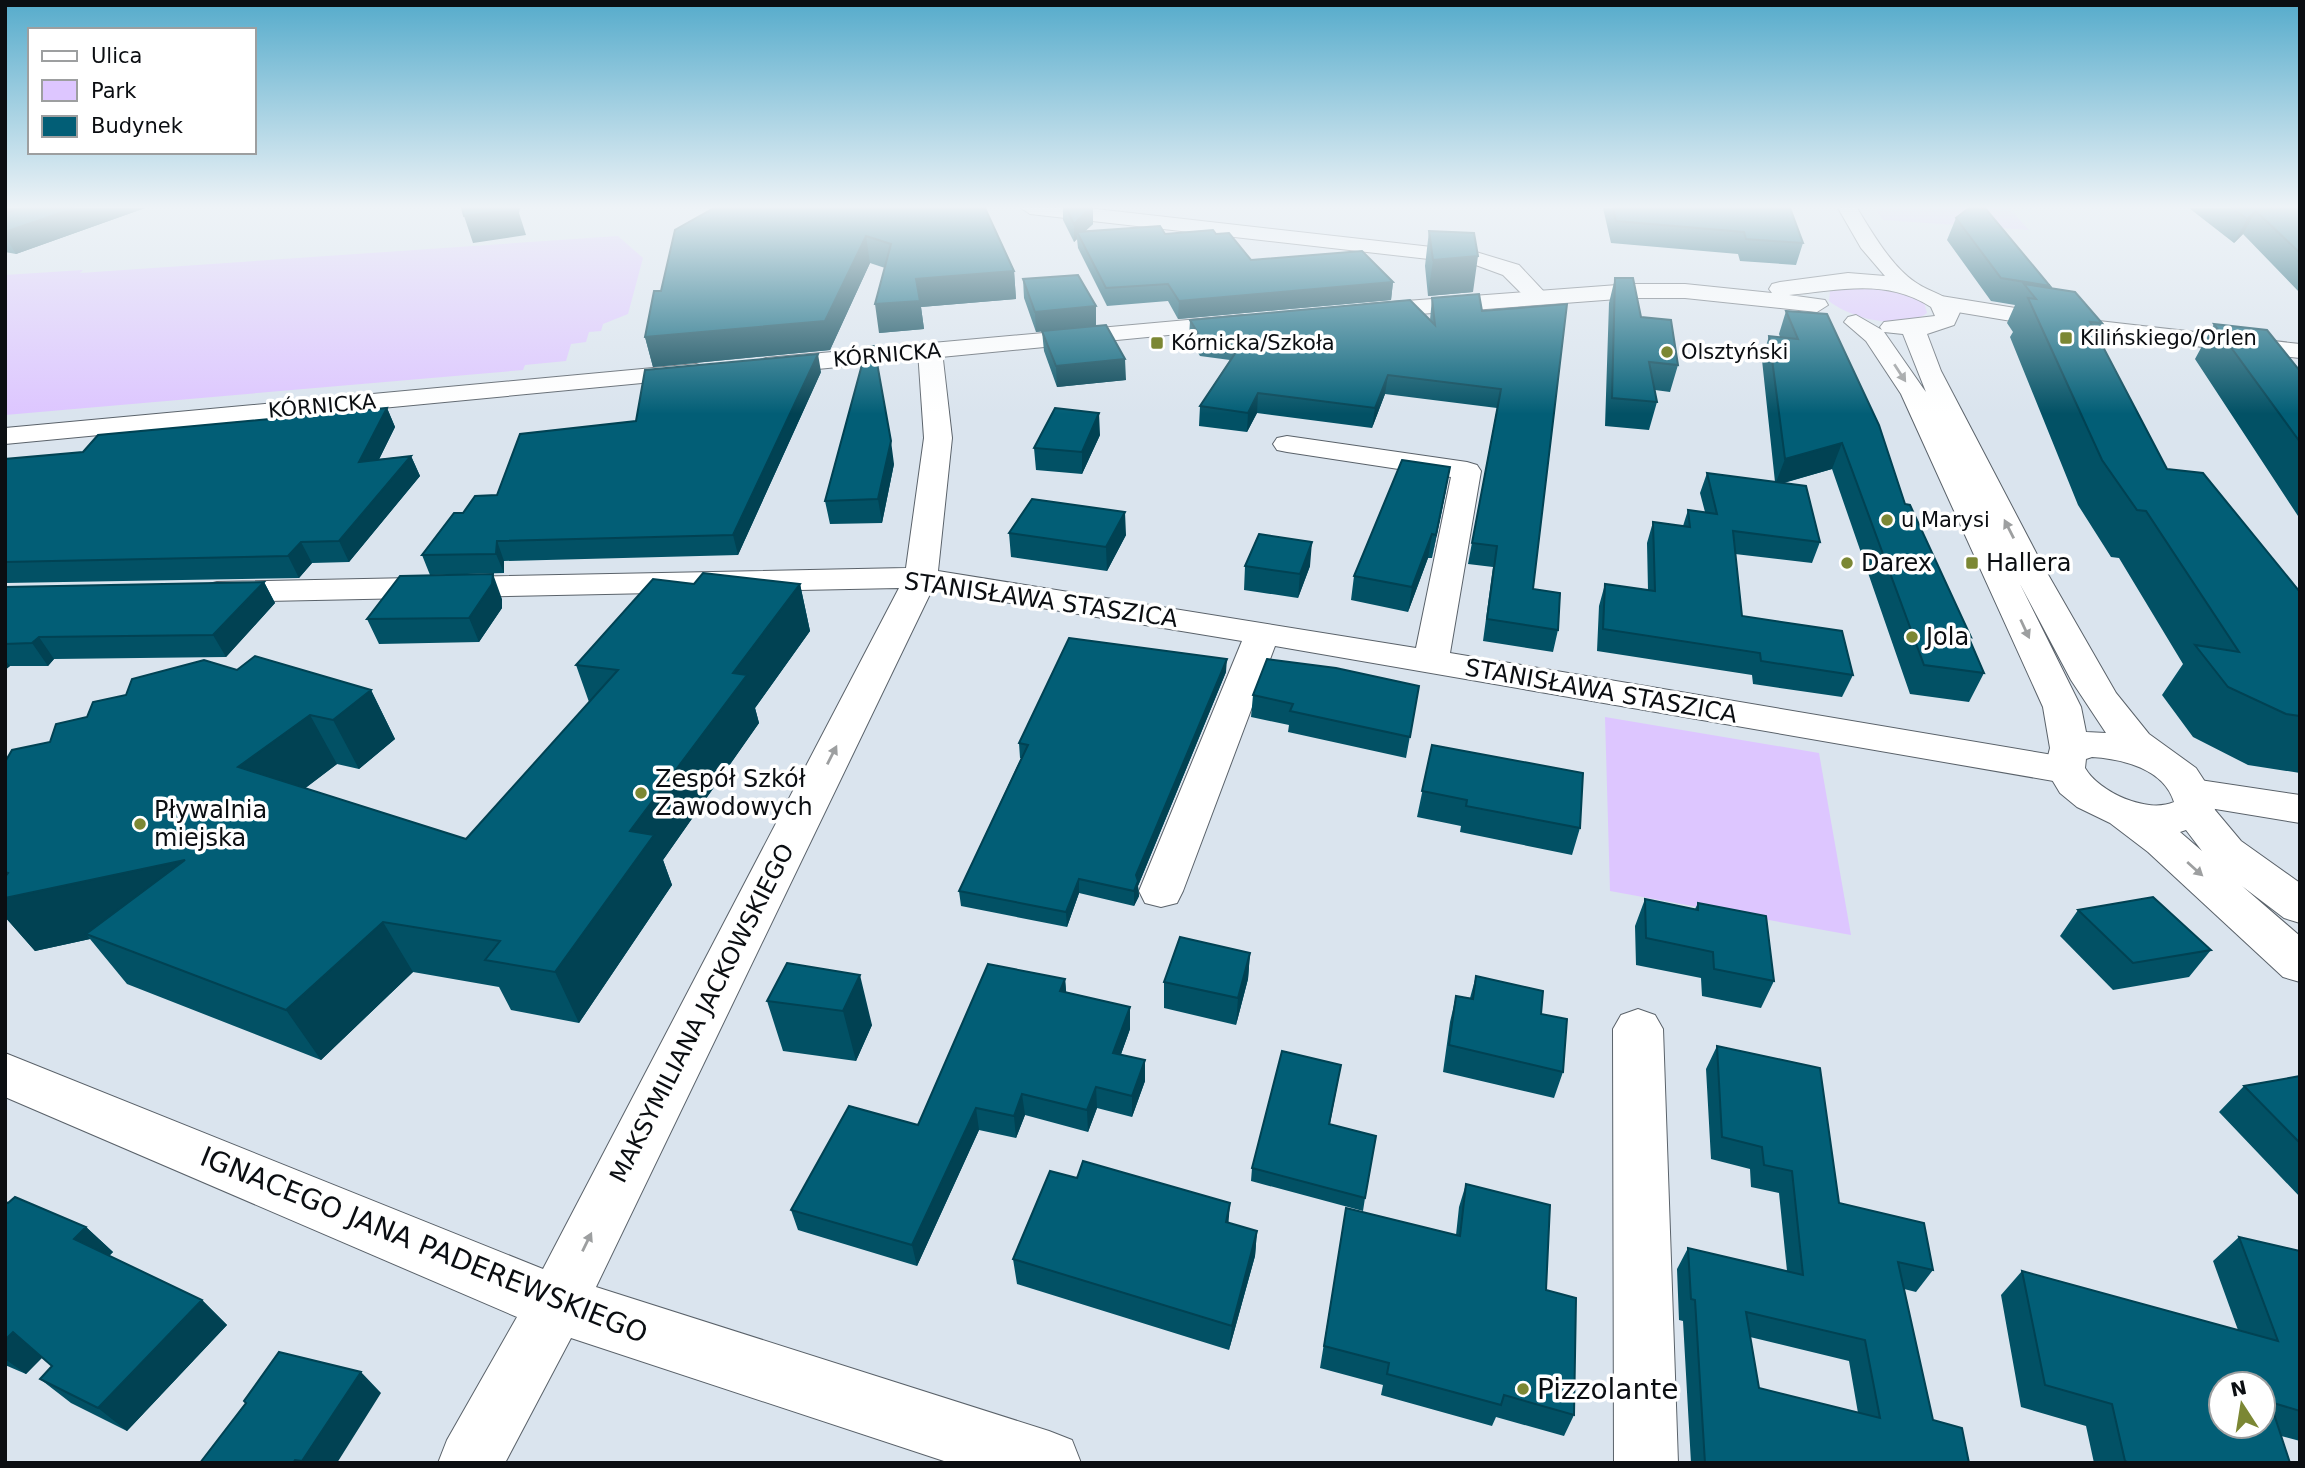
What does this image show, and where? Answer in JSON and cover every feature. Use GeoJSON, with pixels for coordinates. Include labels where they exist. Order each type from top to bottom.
{"type":"FeatureCollection","features":[{"type":"Feature","properties":{"kind":"street"},"geometry":{"type":"LineString","coordinates":[[1518,277],[1537,296]]}},
{"type":"Feature","properties":{"kind":"street"},"geometry":{"type":"LineString","coordinates":[[1340,313],[1537,296],[1685,291],[1817,295],[1853,277]]}},
{"type":"Feature","properties":{"kind":"street"},"geometry":{"type":"LineString","coordinates":[[1898,277],[1908,288],[1943,311],[2300,351]]}},
{"type":"Feature","properties":{"kind":"street"},"geometry":{"type":"LineString","coordinates":[[1850,280],[1908,288]]}},
{"type":"Feature","properties":{"kind":"street"},"geometry":{"type":"LineString","coordinates":[[1817,295],[1875,336],[1914,394],[2062,707],[2067,760],[2084,793],[2122,812],[2163,841],[2300,964]]}},
{"type":"Feature","properties":{"kind":"street"},"geometry":{"type":"LineString","coordinates":[[1943,311],[1918,328],[1915,334],[1928,371],[2040,590],[2109,713],[2124,734],[2182,778],[2193,802],[2226,852],[2300,906]]}},
{"type":"Feature","properties":{"kind":"street","name":"KÓRNICKA"},"geometry":{"type":"LineString","coordinates":[[5,436],[1272,320]]}},
{"type":"Feature","properties":{"kind":"street"},"geometry":{"type":"LineString","coordinates":[[1856,322],[1918,328]]}},
{"type":"Feature","properties":{"kind":"street","name":"MAKSYMILIANA JACKOWSKIEGO"},"geometry":{"type":"LineString","coordinates":[[470,1463],[557,1304],[921,578],[938,438],[930,351]]}},
{"type":"Feature","properties":{"kind":"street"},"geometry":{"type":"LineString","coordinates":[[1287,444],[1467,471],[1430,661]]}},
{"type":"Feature","properties":{"kind":"street","name":"STANISŁAWA STASZICA"},"geometry":{"type":"LineString","coordinates":[[186,592],[921,578],[1430,661],[2067,760],[2081,745],[2105,744],[2151,757]]}},
{"type":"Feature","properties":{"kind":"street"},"geometry":{"type":"LineString","coordinates":[[1161,891],[1262,634]]}},
{"type":"Feature","properties":{"kind":"street"},"geometry":{"type":"LineString","coordinates":[[2122,812],[2160,820],[2185,817],[2193,802]]}},
{"type":"Feature","properties":{"kind":"street"},"geometry":{"type":"LineString","coordinates":[[2193,802],[2300,809]]}},
{"type":"Feature","properties":{"kind":"street"},"geometry":{"type":"LineString","coordinates":[[1637,1029],[1646,1463]]}},
{"type":"Feature","properties":{"kind":"street","name":"IGNACEGO JANA PADEREWSKIEGO"},"geometry":{"type":"LineString","coordinates":[[5,1074],[557,1304],[1049,1463]]}},
{"type":"Feature","properties":{"kind":"green space"},"geometry":{"type":"Polygon","coordinates":[[[5,277],[638,277],[628,314],[603,324],[601,331],[589,332],[586,342],[571,344],[566,361],[525,365],[523,370],[5,415],[5,277]]]}},
{"type":"Feature","properties":{"kind":"green space"},"geometry":{"type":"Polygon","coordinates":[[[1861,285],[1903,293],[1924,302],[1927,313],[1905,321],[1877,321],[1850,313],[1829,301],[1830,291],[1861,285]]]}},
{"type":"Feature","properties":{"kind":"green space"},"geometry":{"type":"Polygon","coordinates":[[[1605,717],[1819,753],[1851,935],[1610,891],[1605,717]]]}},
{"type":"Feature","properties":{"kind":"building"},"geometry":{"type":"Polygon","coordinates":[[[664,277],[846,277],[825,321],[645,337],[654,291],[661,291],[664,277]]]}},
{"type":"Feature","properties":{"kind":"building"},"geometry":{"type":"Polygon","coordinates":[[[882,277],[947,277],[916,279],[920,301],[875,304],[882,277]]]}},
{"type":"Feature","properties":{"kind":"building"},"geometry":{"type":"Polygon","coordinates":[[[1079,277],[1096,306],[1035,312],[1023,279],[1079,277]]]}},
{"type":"Feature","properties":{"kind":"building"},"geometry":{"type":"Polygon","coordinates":[[[1100,277],[1388,277],[1393,282],[1179,301],[1168,284],[1106,288],[1100,277]]]}},
{"type":"Feature","properties":{"kind":"building"},"geometry":{"type":"Polygon","coordinates":[[[2042,277],[2050,286],[2001,278],[2042,277]]]}},
{"type":"Feature","properties":{"kind":"building"},"geometry":{"type":"Polygon","coordinates":[[[1615,278],[1633,278],[1641,317],[1671,320],[1678,365],[1649,362],[1657,402],[1612,398],[1615,278]]]}},
{"type":"Feature","properties":{"kind":"building"},"geometry":{"type":"Polygon","coordinates":[[[2024,284],[2075,292],[2102,323],[2090,322],[2167,469],[2203,473],[2300,592],[2300,716],[2286,714],[2228,687],[2195,645],[2239,652],[2146,511],[2137,510],[2102,460],[2028,298],[2036,299],[2024,284]]]}},
{"type":"Feature","properties":{"kind":"building"},"geometry":{"type":"Polygon","coordinates":[[[1479,294],[1482,311],[1567,304],[1533,589],[1560,593],[1558,630],[1487,619],[1497,546],[1472,543],[1501,389],[1388,375],[1375,408],[1258,393],[1248,413],[1200,406],[1242,343],[1201,338],[1190,320],[1410,300],[1435,325],[1432,298],[1479,294]]]}},
{"type":"Feature","properties":{"kind":"building"},"geometry":{"type":"Polygon","coordinates":[[[1786,311],[1827,314],[1879,425],[1905,504],[1910,505],[1971,637],[1968,636],[1984,673],[1924,665],[1842,443],[1785,459],[1769,336],[1798,339],[1786,311]]]}},
{"type":"Feature","properties":{"kind":"building"},"geometry":{"type":"Polygon","coordinates":[[[2214,324],[2267,330],[2300,371],[2300,442],[2214,324]]]}},
{"type":"Feature","properties":{"kind":"building"},"geometry":{"type":"Polygon","coordinates":[[[1106,325],[1125,359],[1056,366],[1042,331],[1106,325]]]}},
{"type":"Feature","properties":{"kind":"building"},"geometry":{"type":"Polygon","coordinates":[[[867,346],[874,346],[891,441],[878,499],[825,501],[867,346]]]}},
{"type":"Feature","properties":{"kind":"building"},"geometry":{"type":"Polygon","coordinates":[[[818,354],[733,535],[497,541],[496,554],[422,555],[454,513],[463,513],[475,496],[497,495],[520,434],[636,421],[645,370],[818,354]]]}},
{"type":"Feature","properties":{"kind":"building"},"geometry":{"type":"Polygon","coordinates":[[[387,408],[359,462],[411,456],[339,541],[301,542],[288,556],[5,562],[5,459],[83,452],[98,435],[387,408]]]}},
{"type":"Feature","properties":{"kind":"building"},"geometry":{"type":"Polygon","coordinates":[[[1055,408],[1099,413],[1082,452],[1034,448],[1055,408]]]}},
{"type":"Feature","properties":{"kind":"building"},"geometry":{"type":"Polygon","coordinates":[[[1402,460],[1450,467],[1436,535],[1432,534],[1412,587],[1354,576],[1402,460]]]}},
{"type":"Feature","properties":{"kind":"building"},"geometry":{"type":"Polygon","coordinates":[[[1707,473],[1806,486],[1820,542],[1733,531],[1742,616],[1842,631],[1853,675],[1761,661],[1760,653],[1603,629],[1605,584],[1655,591],[1653,522],[1690,527],[1688,510],[1717,514],[1707,473]]]}},
{"type":"Feature","properties":{"kind":"building"},"geometry":{"type":"Polygon","coordinates":[[[1032,499],[1125,512],[1106,547],[1009,533],[1032,499]]]}},
{"type":"Feature","properties":{"kind":"building"},"geometry":{"type":"Polygon","coordinates":[[[1259,534],[1312,542],[1300,574],[1245,566],[1259,534]]]}},
{"type":"Feature","properties":{"kind":"building"},"geometry":{"type":"Polygon","coordinates":[[[703,573],[800,584],[733,673],[747,675],[630,831],[654,835],[555,972],[485,960],[500,941],[383,922],[286,1010],[86,934],[185,860],[5,898],[5,877],[8,873],[5,872],[5,762],[12,750],[50,742],[56,724],[87,717],[93,702],[126,695],[132,679],[204,660],[237,670],[255,656],[371,690],[333,720],[310,715],[238,767],[466,839],[618,670],[576,665],[653,579],[694,584],[703,573]]]}},
{"type":"Feature","properties":{"kind":"building"},"geometry":{"type":"Polygon","coordinates":[[[493,574],[492,584],[469,618],[367,619],[400,576],[493,574]]]}},
{"type":"Feature","properties":{"kind":"building"},"geometry":{"type":"Polygon","coordinates":[[[264,582],[213,635],[39,637],[32,643],[5,644],[5,587],[264,582]]]}},
{"type":"Feature","properties":{"kind":"building"},"geometry":{"type":"Polygon","coordinates":[[[1069,638],[1227,659],[1136,875],[1138,881],[1134,891],[1079,879],[1066,912],[959,891],[1028,745],[1019,743],[1069,638]]]}},
{"type":"Feature","properties":{"kind":"building"},"geometry":{"type":"Polygon","coordinates":[[[1267,659],[1336,668],[1419,686],[1410,737],[1290,711],[1293,704],[1253,695],[1267,659]]]}},
{"type":"Feature","properties":{"kind":"building"},"geometry":{"type":"Polygon","coordinates":[[[1432,745],[1583,773],[1580,828],[1466,806],[1467,800],[1422,791],[1432,745]]]}},
{"type":"Feature","properties":{"kind":"building"},"geometry":{"type":"Polygon","coordinates":[[[2153,897],[2211,950],[2133,963],[2078,910],[2153,897]]]}},
{"type":"Feature","properties":{"kind":"building"},"geometry":{"type":"Polygon","coordinates":[[[1645,899],[1698,910],[1698,903],[1766,916],[1774,981],[1714,969],[1713,952],[1646,938],[1645,899]]]}},
{"type":"Feature","properties":{"kind":"building"},"geometry":{"type":"Polygon","coordinates":[[[1180,937],[1250,953],[1238,998],[1164,982],[1180,937]]]}},
{"type":"Feature","properties":{"kind":"building"},"geometry":{"type":"Polygon","coordinates":[[[787,963],[860,975],[843,1011],[767,1001],[787,963]]]}},
{"type":"Feature","properties":{"kind":"building"},"geometry":{"type":"Polygon","coordinates":[[[988,964],[1065,979],[1060,991],[1130,1007],[1113,1053],[1145,1060],[1132,1096],[1096,1087],[1087,1110],[1022,1094],[1014,1116],[976,1108],[912,1245],[791,1210],[849,1106],[918,1125],[988,964]]]}},
{"type":"Feature","properties":{"kind":"building"},"geometry":{"type":"Polygon","coordinates":[[[1476,976],[1543,991],[1541,1014],[1567,1019],[1563,1072],[1449,1045],[1456,996],[1473,999],[1476,976]]]}},
{"type":"Feature","properties":{"kind":"building"},"geometry":{"type":"Polygon","coordinates":[[[1717,1046],[1820,1068],[1839,1203],[1924,1223],[1933,1270],[1898,1262],[1933,1420],[1962,1428],[1969,1463],[1705,1463],[1695,1300],[1691,1299],[1688,1248],[1803,1275],[1792,1171],[1764,1165],[1762,1147],[1722,1137],[1717,1046]],[[1746,1312],[1759,1388],[1880,1418],[1865,1340],[1746,1312]]]}},
{"type":"Feature","properties":{"kind":"building"},"geometry":{"type":"Polygon","coordinates":[[[1282,1051],[1341,1065],[1329,1124],[1376,1136],[1365,1198],[1252,1168],[1282,1051]]]}},
{"type":"Feature","properties":{"kind":"building"},"geometry":{"type":"Polygon","coordinates":[[[2300,1076],[2300,1143],[2244,1086],[2300,1076]]]}},
{"type":"Feature","properties":{"kind":"building"},"geometry":{"type":"Polygon","coordinates":[[[1083,1161],[1230,1203],[1226,1222],[1257,1231],[1232,1326],[1013,1259],[1050,1171],[1077,1178],[1083,1161]]]}},
{"type":"Feature","properties":{"kind":"building"},"geometry":{"type":"Polygon","coordinates":[[[1466,1184],[1550,1205],[1546,1290],[1576,1298],[1574,1415],[1504,1395],[1501,1405],[1387,1374],[1389,1363],[1324,1346],[1346,1208],[1460,1236],[1466,1184]]]}},
{"type":"Feature","properties":{"kind":"building"},"geometry":{"type":"Polygon","coordinates":[[[15,1197],[86,1227],[74,1239],[202,1300],[98,1408],[40,1379],[52,1366],[13,1332],[5,1340],[5,1202],[8,1203],[15,1197]]]}},
{"type":"Feature","properties":{"kind":"building"},"geometry":{"type":"Polygon","coordinates":[[[2239,1237],[2300,1251],[2300,1411],[2277,1404],[2277,1370],[2207,1370],[2207,1440],[2277,1440],[2277,1423],[2290,1463],[2125,1461],[2112,1404],[2045,1385],[2022,1271],[2278,1341],[2239,1237]]]}},
{"type":"Feature","properties":{"kind":"building"},"geometry":{"type":"Polygon","coordinates":[[[279,1352],[361,1372],[302,1461],[200,1463],[246,1403],[244,1401],[279,1352]]]}},
{"type":"Feature","properties":{"kind":"place","name":"Kilińskiego/Orlen"},"geometry":{"type":"Point","coordinates":[2066,338]}},
{"type":"Feature","properties":{"kind":"place","name":"Kórnicka/Szkoła"},"geometry":{"type":"Point","coordinates":[1157,343]}},
{"type":"Feature","properties":{"kind":"place","name":"Olsztyński"},"geometry":{"type":"Point","coordinates":[1667,352]}},
{"type":"Feature","properties":{"kind":"place","name":"u Marysi"},"geometry":{"type":"Point","coordinates":[1887,520]}},
{"type":"Feature","properties":{"kind":"place","name":"Darex"},"geometry":{"type":"Point","coordinates":[1847,563]}},
{"type":"Feature","properties":{"kind":"place","name":"Hallera"},"geometry":{"type":"Point","coordinates":[1972,563]}},
{"type":"Feature","properties":{"kind":"place","name":"Jola"},"geometry":{"type":"Point","coordinates":[1912,637]}},
{"type":"Feature","properties":{"kind":"place","name":"Zespół Szkół Zawodowych"},"geometry":{"type":"Point","coordinates":[641,793]}},
{"type":"Feature","properties":{"kind":"place","name":"Pływalnia miejska"},"geometry":{"type":"Point","coordinates":[140,824]}},
{"type":"Feature","properties":{"kind":"place","name":"Pizzolante"},"geometry":{"type":"Point","coordinates":[1523,1389]}}]}
